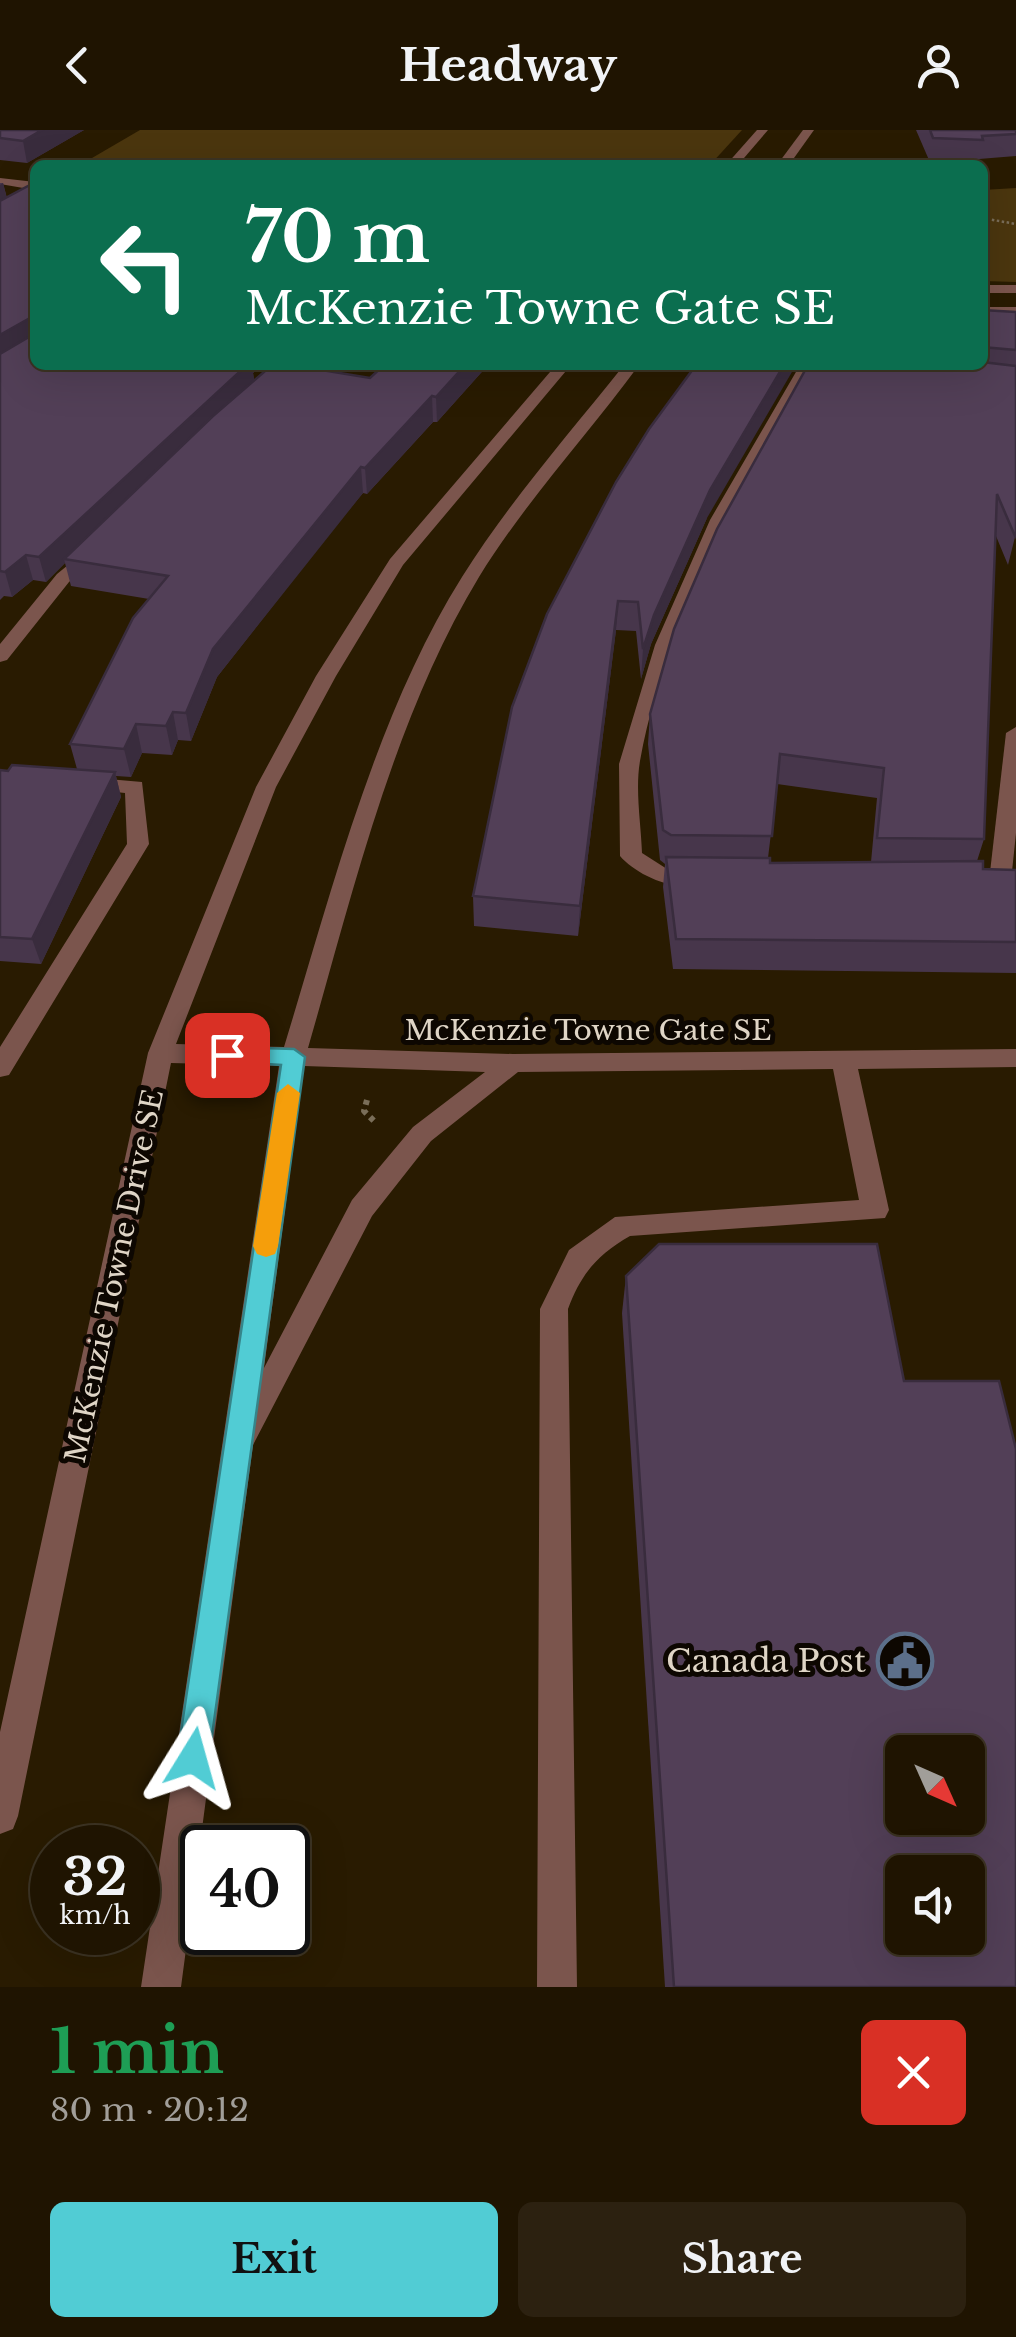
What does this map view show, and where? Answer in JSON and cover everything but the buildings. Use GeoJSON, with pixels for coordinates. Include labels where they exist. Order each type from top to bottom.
{"type":"FeatureCollection","features":[{"type":"Feature","properties":{"kind":"street"},"geometry":{"type":"LineString","coordinates":[[736,160],[762,130]]}},
{"type":"Feature","properties":{"kind":"street"},"geometry":{"type":"LineString","coordinates":[[787,160],[810,130]]}},
{"type":"Feature","properties":{"kind":"street"},"geometry":{"type":"LineString","coordinates":[[0,182],[30,185]]}},
{"type":"Feature","properties":{"kind":"street"},"geometry":{"type":"LineString","coordinates":[[988,289],[1016,289]]}},
{"type":"Feature","properties":{"kind":"street"},"geometry":{"type":"LineString","coordinates":[[988,311],[1016,311]]}},
{"type":"Feature","properties":{"kind":"street","name":"McKenzie Towne Drive SE"},"geometry":{"type":"LineString","coordinates":[[0,1816],[160,1054],[266,786],[326,676],[396,563],[560,370]]}},
{"type":"Feature","properties":{"kind":"street"},"geometry":{"type":"LineString","coordinates":[[160,1987],[294,1057],[370,799],[420,680],[469,578],[511,518],[628,370]]}},
{"type":"Feature","properties":{"kind":"street"},"geometry":{"type":"LineString","coordinates":[[722,877],[663,876],[631,856],[629,764],[664,645],[718,520],[804,370]]}},
{"type":"Feature","properties":{"kind":"street"},"geometry":{"type":"LineString","coordinates":[[0,656],[63,578],[103,539]]}},
{"type":"Feature","properties":{"kind":"street"},"geometry":{"type":"LineString","coordinates":[[999,881],[1016,733]]}},
{"type":"Feature","properties":{"kind":"street"},"geometry":{"type":"LineString","coordinates":[[0,1068],[138,844],[135,788],[58,780]]}},
{"type":"Feature","properties":{"kind":"street","name":"McKenzie Towne Gate SE"},"geometry":{"type":"LineString","coordinates":[[160,1054],[513,1063],[1016,1058]]}},
{"type":"Feature","properties":{"kind":"street"},"geometry":{"type":"LineString","coordinates":[[557,1987],[554,1309],[571,1264],[596,1241],[625,1226],[876,1210],[844,1060]]}},
{"type":"Feature","properties":{"kind":"street"},"geometry":{"type":"LineString","coordinates":[[236,1452],[362,1208],[422,1134],[513,1063]]}},
{"type":"Feature","properties":{"kind":"path"},"geometry":{"type":"LineString","coordinates":[[988,219],[1016,224]]}},
{"type":"Feature","properties":{"kind":"shaded area"},"geometry":{"type":"Polygon","coordinates":[[[140,130],[742,130],[715,160],[89,160],[140,130]]]}},
{"type":"Feature","properties":{"kind":"shaded area"},"geometry":{"type":"Polygon","coordinates":[[[1016,188],[1016,282],[988,281],[988,190],[1016,188]]]}},
{"type":"Feature","properties":{"kind":"slow traffic"},"geometry":{"type":"LineString","coordinates":[[266,1246],[288,1093]]}},
{"type":"Feature","properties":{"kind":"place","name":"Canada Post"},"geometry":{"type":"Point","coordinates":[905,1661]}},
{"type":"Feature","properties":{"kind":"route"},"geometry":{"type":"LineString","coordinates":[[193,1758],[294,1057],[227,1055]]}}]}
